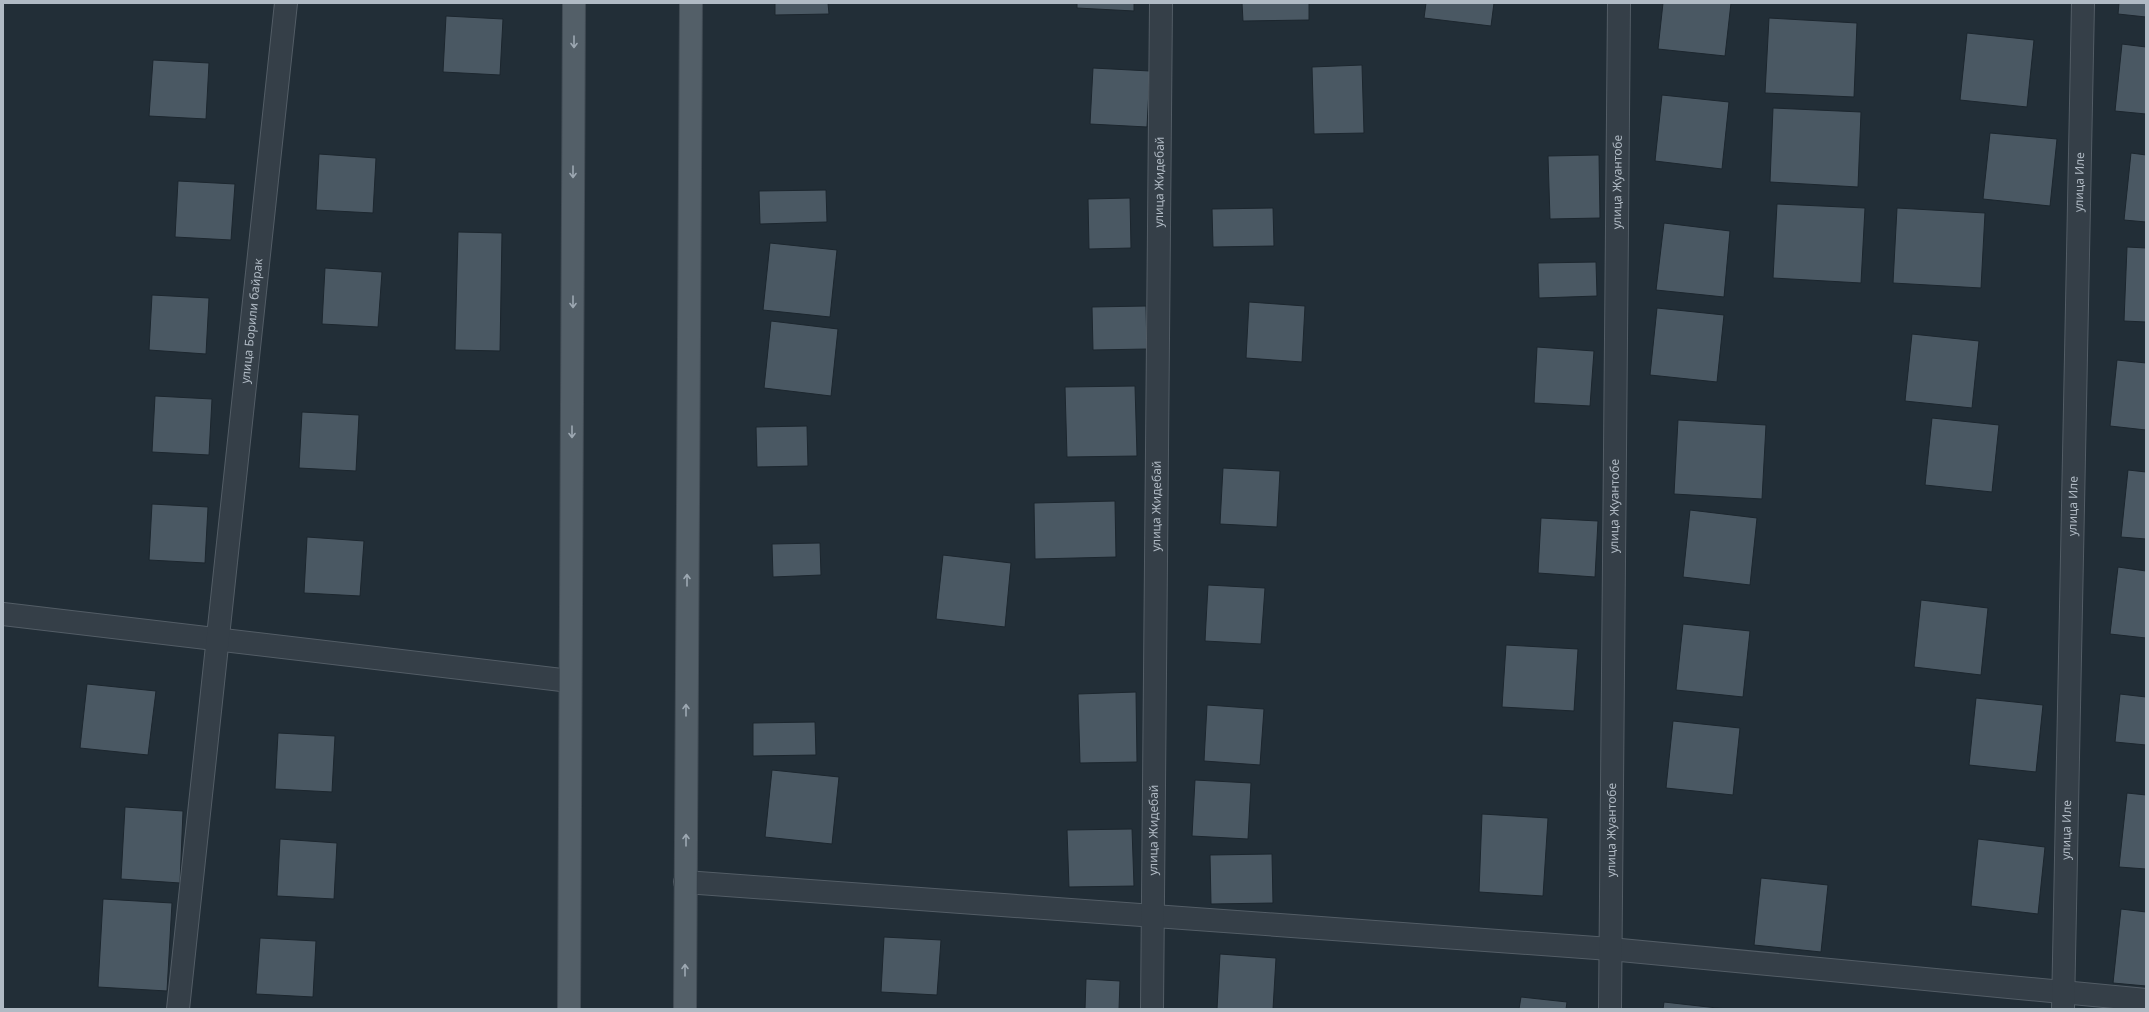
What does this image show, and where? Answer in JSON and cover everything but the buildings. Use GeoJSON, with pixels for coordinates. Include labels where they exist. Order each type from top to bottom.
{"type":"FeatureCollection","features":[{"type":"Feature","properties":{"kind":"main road"},"geometry":{"type":"LineString","coordinates":[[569,1009],[574,3]]}},
{"type":"Feature","properties":{"kind":"main road"},"geometry":{"type":"LineString","coordinates":[[685,1009],[691,3]]}},
{"type":"Feature","properties":{"kind":"street","name":"улица Борили байрак"},"geometry":{"type":"LineString","coordinates":[[178,1009],[286,3]]}},
{"type":"Feature","properties":{"kind":"street","name":"улица Жидебай"},"geometry":{"type":"LineString","coordinates":[[1152,1009],[1161,3]]}},
{"type":"Feature","properties":{"kind":"street","name":"улица Жуантобе"},"geometry":{"type":"LineString","coordinates":[[1610,1009],[1618,3]]}},
{"type":"Feature","properties":{"kind":"street","name":"улица Иле"},"geometry":{"type":"LineString","coordinates":[[2062,1000],[2083,3]]}},
{"type":"Feature","properties":{"kind":"street"},"geometry":{"type":"LineString","coordinates":[[3,614],[570,681]]}},
{"type":"Feature","properties":{"kind":"street"},"geometry":{"type":"LineString","coordinates":[[685,882],[1610,949],[2062,1000],[2146,1000]]}}]}
